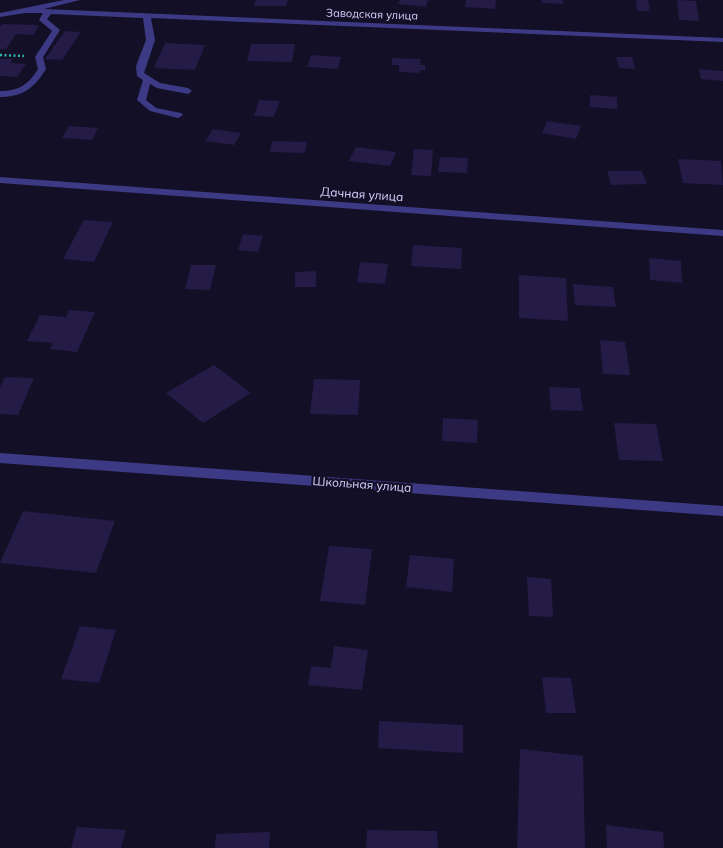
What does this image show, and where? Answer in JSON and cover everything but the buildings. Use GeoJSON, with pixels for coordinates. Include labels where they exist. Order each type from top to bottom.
{"type":"FeatureCollection","features":[{"type":"Feature","properties":{"kind":"street"},"geometry":{"type":"LineString","coordinates":[[0,15],[76,0]]}},
{"type":"Feature","properties":{"kind":"street","name":"Заводская улица"},"geometry":{"type":"LineString","coordinates":[[21,10],[723,40]]}},
{"type":"Feature","properties":{"kind":"street"},"geometry":{"type":"LineString","coordinates":[[0,94],[22,92],[32,86],[42,69],[39,57],[56,30],[44,20],[48,12]]}},
{"type":"Feature","properties":{"kind":"street"},"geometry":{"type":"LineString","coordinates":[[146,16],[150,29],[150,42],[140,68],[140,74],[147,80],[170,89],[188,91]]}},
{"type":"Feature","properties":{"kind":"street"},"geometry":{"type":"LineString","coordinates":[[147,80],[141,100],[144,105],[153,110],[178,115]]}},
{"type":"Feature","properties":{"kind":"street","name":"Дачная улица"},"geometry":{"type":"LineString","coordinates":[[0,180],[723,233]]}},
{"type":"Feature","properties":{"kind":"street","name":"Школьная улица"},"geometry":{"type":"LineString","coordinates":[[0,458],[723,511]]}},
{"type":"Feature","properties":{"kind":"path"},"geometry":{"type":"LineString","coordinates":[[0,55],[39,57]]}}]}
